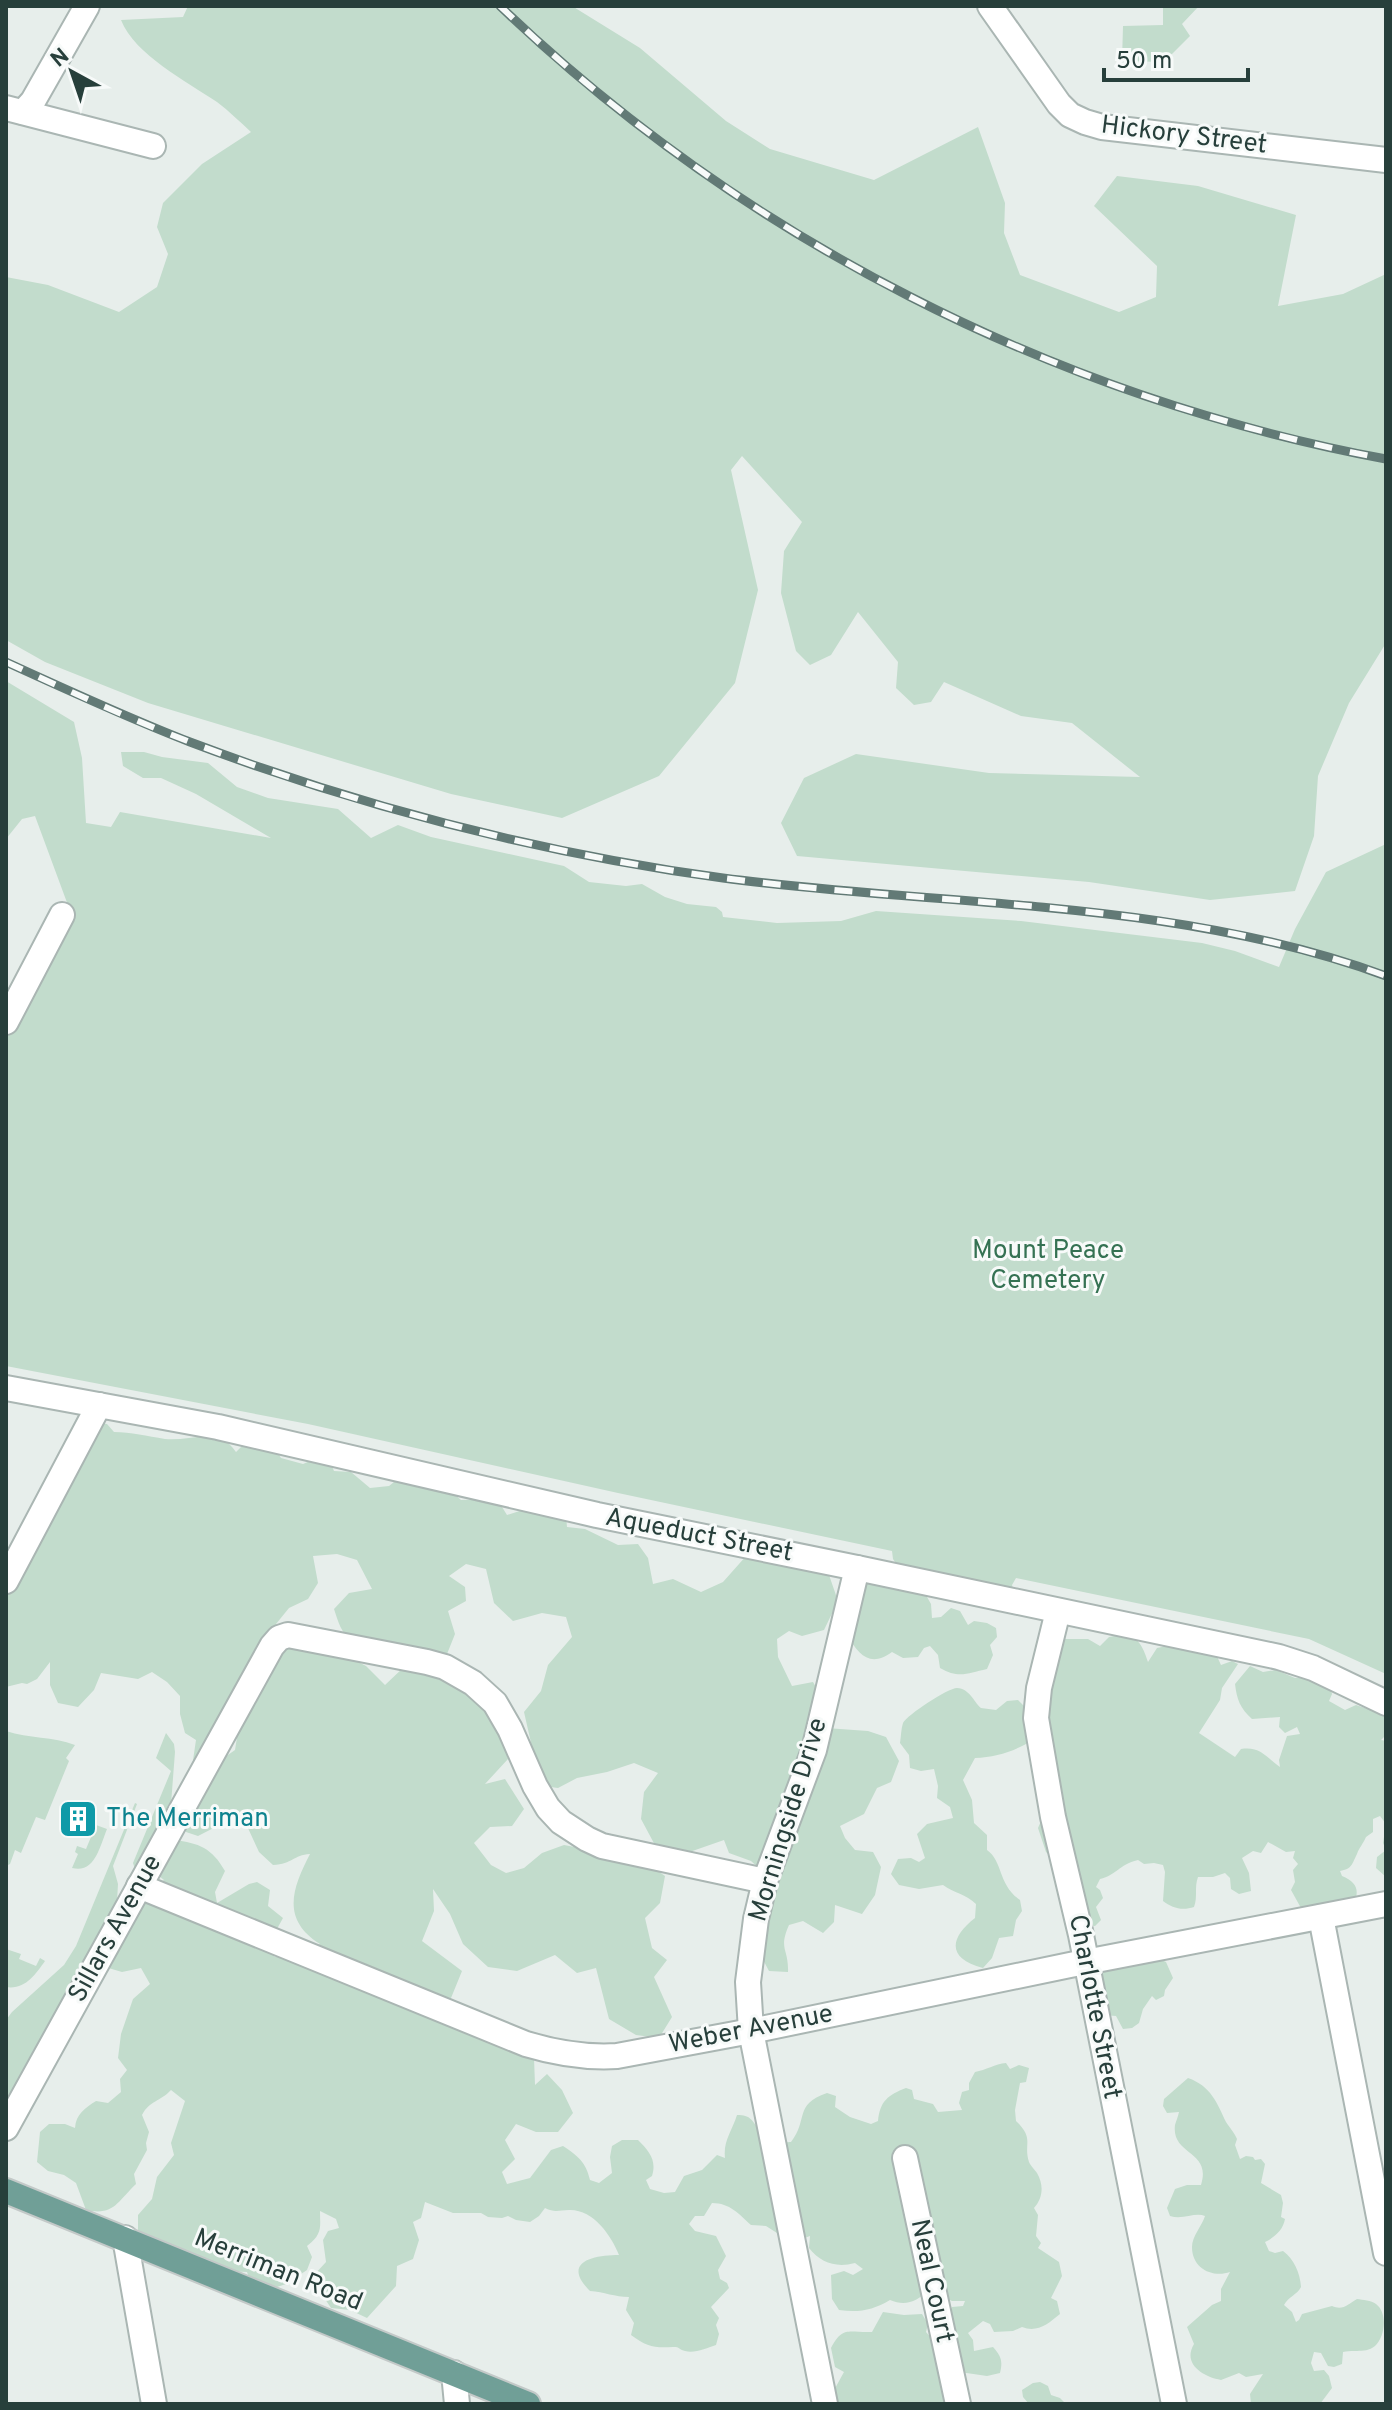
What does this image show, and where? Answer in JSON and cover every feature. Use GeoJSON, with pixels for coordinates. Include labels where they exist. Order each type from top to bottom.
{"type":"FeatureCollection","features":[{"type":"Feature","properties":{"kind":"main road","name":"Merriman Road"},"geometry":{"type":"LineString","coordinates":[[6,2191],[528,2404]]}},
{"type":"Feature","properties":{"kind":"street"},"geometry":{"type":"LineString","coordinates":[[14,110],[33,101],[87,6]]}},
{"type":"Feature","properties":{"kind":"street","name":"Hickory Street"},"geometry":{"type":"LineString","coordinates":[[990,6],[1059,104],[1070,115],[1085,122],[1127,131],[1386,160]]}},
{"type":"Feature","properties":{"kind":"street"},"geometry":{"type":"LineString","coordinates":[[14,110],[153,146]]}},
{"type":"Feature","properties":{"kind":"street"},"geometry":{"type":"LineString","coordinates":[[6,1022],[62,915]]}},
{"type":"Feature","properties":{"kind":"street","name":"Aqueduct Street"},"geometry":{"type":"LineString","coordinates":[[6,1388],[218,1427],[597,1515],[1279,1657],[1313,1668],[1386,1703]]}},
{"type":"Feature","properties":{"kind":"street"},"geometry":{"type":"LineString","coordinates":[[6,1581],[99,1405]]}},
{"type":"Feature","properties":{"kind":"street","name":"Morningside Drive"},"geometry":{"type":"LineString","coordinates":[[825,2404],[751,2031],[748,1982],[756,1919],[765,1881],[814,1750],[857,1568]]}},
{"type":"Feature","properties":{"kind":"street","name":"Charlotte Street"},"geometry":{"type":"LineString","coordinates":[[1058,1611],[1039,1688],[1036,1718],[1053,1817],[1174,2404]]}},
{"type":"Feature","properties":{"kind":"street","name":"Sillars Avenue"},"geometry":{"type":"LineString","coordinates":[[6,2128],[272,1646],[279,1638],[288,1635],[445,1667],[473,1683],[495,1703],[548,1808],[573,1831],[602,1846],[765,1881]]}},
{"type":"Feature","properties":{"kind":"street","name":"Weber Avenue"},"geometry":{"type":"LineString","coordinates":[[139,1886],[543,2049],[581,2056],[617,2056],[751,2031],[1386,1904]]}},
{"type":"Feature","properties":{"kind":"street"},"geometry":{"type":"LineString","coordinates":[[1321,1917],[1386,2253]]}},
{"type":"Feature","properties":{"kind":"street","name":"Neal Court"},"geometry":{"type":"LineString","coordinates":[[905,2158],[958,2404]]}},
{"type":"Feature","properties":{"kind":"street"},"geometry":{"type":"LineString","coordinates":[[125,2238],[154,2404]]}},
{"type":"Feature","properties":{"kind":"street"},"geometry":{"type":"LineString","coordinates":[[454,2373],[457,2404]]}},
{"type":"Feature","properties":{"kind":"green space"},"geometry":{"type":"Polygon","coordinates":[[[188,6],[572,6],[640,48],[726,121],[770,149],[874,180],[978,127],[1005,203],[1004,233],[1020,275],[1119,312],[1156,297],[1157,266],[1094,206],[1117,176],[1198,186],[1296,215],[1278,306],[1343,294],[1386,274],[1386,643],[1349,703],[1318,776],[1314,836],[1295,891],[1210,900],[1089,882],[797,856],[781,823],[804,778],[856,754],[989,773],[1140,777],[1072,723],[1021,716],[944,682],[931,702],[914,705],[896,688],[898,662],[858,612],[831,655],[810,665],[796,651],[781,593],[784,551],[802,522],[742,456],[731,470],[758,590],[735,683],[659,776],[562,818],[451,794],[148,703],[45,662],[6,640],[6,277],[48,285],[119,312],[157,287],[168,254],[157,227],[163,203],[202,164],[251,132],[217,102],[149,56],[128,33],[121,20],[183,17],[188,6]]]}},
{"type":"Feature","properties":{"kind":"green space"},"geometry":{"type":"Polygon","coordinates":[[[1163,6],[1199,6],[1182,24],[1190,36],[1164,62],[1122,61],[1123,26],[1163,25],[1163,6]]]}},
{"type":"Feature","properties":{"kind":"green space","name":"Mount Peace Cemetery"},"geometry":{"type":"Polygon","coordinates":[[[6,681],[74,722],[82,758],[86,823],[111,827],[120,812],[271,838],[196,794],[161,778],[143,778],[123,766],[121,752],[144,752],[208,763],[237,787],[268,798],[338,809],[371,838],[398,825],[431,837],[564,866],[589,882],[626,886],[642,884],[665,897],[687,904],[716,907],[723,917],[777,923],[841,921],[876,911],[1021,921],[1202,943],[1279,967],[1295,929],[1326,872],[1386,844],[1386,1674],[1309,1639],[1016,1578],[1012,1585],[1014,1592],[927,1597],[932,1618],[941,1617],[951,1608],[960,1611],[968,1625],[974,1621],[996,1628],[997,1637],[990,1645],[993,1655],[987,1669],[964,1674],[947,1671],[940,1668],[938,1655],[930,1646],[924,1648],[918,1657],[903,1658],[892,1652],[871,1659],[856,1648],[847,1635],[860,1588],[870,1577],[899,1568],[892,1551],[308,1424],[6,1366],[6,1030],[69,908],[35,816],[22,819],[6,839],[6,681]]]}},
{"type":"Feature","properties":{"kind":"green space"},"geometry":{"type":"Polygon","coordinates":[[[95,1422],[107,1424],[114,1432],[165,1439],[212,1437],[229,1444],[236,1452],[249,1439],[271,1442],[281,1458],[303,1464],[322,1456],[334,1471],[351,1472],[370,1488],[389,1486],[404,1474],[445,1486],[461,1500],[497,1499],[507,1515],[529,1508],[566,1516],[567,1527],[585,1529],[618,1545],[638,1544],[648,1558],[653,1584],[673,1579],[701,1592],[723,1582],[747,1555],[772,1554],[787,1566],[807,1563],[829,1575],[838,1601],[824,1630],[802,1636],[789,1631],[777,1639],[778,1657],[792,1686],[813,1682],[821,1696],[826,1728],[868,1731],[886,1737],[899,1761],[891,1782],[877,1788],[864,1814],[840,1826],[855,1850],[873,1852],[881,1867],[875,1895],[862,1914],[835,1905],[834,1922],[823,1933],[803,1921],[789,1925],[784,1945],[788,1972],[769,1971],[758,1950],[772,1880],[751,1861],[729,1853],[724,1840],[681,1855],[656,1847],[641,1819],[644,1792],[658,1773],[634,1763],[577,1778],[558,1788],[543,1786],[524,1712],[541,1691],[548,1665],[572,1637],[566,1617],[542,1613],[513,1621],[494,1603],[486,1569],[466,1564],[449,1576],[465,1587],[466,1601],[448,1611],[455,1634],[447,1654],[361,1644],[346,1635],[334,1609],[349,1593],[372,1589],[357,1560],[337,1554],[313,1556],[318,1583],[308,1599],[289,1608],[276,1624],[277,1642],[327,1646],[366,1666],[385,1685],[404,1667],[470,1672],[503,1740],[508,1759],[485,1784],[505,1779],[524,1809],[512,1826],[490,1827],[474,1843],[491,1865],[506,1873],[524,1868],[542,1853],[564,1845],[642,1860],[665,1876],[660,1903],[645,1918],[652,1948],[667,1960],[654,1977],[672,2017],[659,2038],[636,2035],[609,2019],[596,1968],[577,1973],[555,1955],[517,1971],[488,1967],[463,1944],[450,1914],[433,1889],[434,1911],[422,1941],[462,1971],[451,1998],[416,1993],[534,2058],[535,2085],[547,2074],[562,2090],[573,2113],[558,2132],[536,2132],[516,2124],[505,2140],[515,2159],[502,2172],[507,2184],[530,2178],[551,2150],[563,2146],[581,2160],[590,2180],[599,2183],[612,2173],[612,2146],[622,2140],[638,2140],[653,2160],[652,2176],[646,2180],[650,2189],[675,2192],[684,2176],[702,2170],[717,2155],[725,2158],[727,2141],[737,2115],[748,2117],[769,2137],[791,2142],[805,2108],[827,2093],[836,2096],[835,2107],[850,2117],[871,2124],[878,2121],[886,2100],[906,2088],[912,2090],[914,2099],[933,2104],[938,2112],[962,2110],[959,2103],[962,2092],[969,2090],[975,2072],[1006,2063],[1010,2069],[1019,2065],[1029,2068],[1026,2082],[1020,2083],[1016,2121],[1025,2132],[1027,2156],[1041,2182],[1041,2196],[1034,2208],[1038,2215],[1036,2236],[1041,2243],[1038,2248],[1059,2262],[1062,2276],[1051,2298],[1057,2301],[1060,2314],[1042,2326],[1033,2329],[1022,2327],[1013,2331],[994,2332],[990,2324],[983,2321],[968,2333],[973,2340],[974,2351],[993,2347],[996,2350],[1000,2356],[1000,2373],[987,2376],[946,2370],[945,2320],[952,2307],[963,2306],[965,2301],[952,2301],[929,2290],[911,2302],[890,2300],[866,2310],[839,2310],[832,2299],[831,2275],[844,2271],[853,2275],[863,2269],[855,2263],[841,2265],[824,2261],[809,2248],[810,2236],[799,2240],[785,2230],[777,2233],[766,2226],[751,2225],[729,2207],[712,2203],[704,2216],[695,2216],[689,2224],[695,2231],[716,2236],[726,2256],[718,2270],[720,2279],[729,2288],[711,2307],[719,2318],[716,2345],[692,2352],[675,2347],[656,2347],[631,2335],[634,2323],[626,2310],[629,2297],[590,2291],[582,2281],[579,2273],[584,2262],[619,2255],[606,2232],[586,2214],[545,2208],[530,2222],[508,2216],[453,2213],[425,2202],[421,2218],[413,2222],[419,2240],[413,2259],[397,2266],[396,2286],[367,2318],[350,2310],[331,2308],[321,2293],[315,2274],[326,2262],[323,2240],[328,2231],[339,2228],[336,2219],[320,2211],[318,2234],[307,2246],[312,2257],[307,2270],[286,2284],[268,2290],[250,2280],[247,2272],[228,2271],[138,2234],[138,2215],[152,2199],[157,2177],[174,2155],[171,2143],[185,2101],[171,2090],[148,2106],[142,2115],[149,2132],[147,2150],[134,2174],[136,2184],[109,2209],[86,2210],[76,2183],[64,2175],[48,2171],[37,2162],[40,2132],[49,2124],[65,2124],[75,2128],[79,2115],[88,2106],[96,2101],[108,2103],[121,2092],[120,2079],[127,2070],[118,2058],[121,2034],[133,1999],[150,1984],[141,1968],[122,1972],[105,1967],[98,1955],[156,1884],[164,1880],[159,1876],[174,1840],[204,1848],[220,1863],[225,1871],[215,1892],[217,1903],[257,1882],[270,1890],[268,1906],[283,1918],[267,1947],[275,1957],[320,1944],[299,1924],[295,1914],[298,1879],[310,1854],[273,1865],[259,1852],[239,1815],[198,1836],[186,1832],[179,1814],[215,1764],[235,1750],[238,1731],[219,1734],[208,1740],[192,1767],[196,1740],[185,1733],[180,1714],[180,1696],[152,1672],[138,1679],[101,1673],[94,1690],[78,1707],[58,1703],[50,1685],[50,1662],[37,1679],[6,1687],[6,1572],[95,1422]]]}},
{"type":"Feature","properties":{"kind":"green space"},"geometry":{"type":"Polygon","coordinates":[[[1126,1634],[1138,1641],[1148,1662],[1157,1648],[1176,1644],[1214,1650],[1221,1665],[1232,1661],[1238,1664],[1199,1733],[1235,1757],[1241,1749],[1253,1749],[1280,1767],[1279,1760],[1287,1736],[1300,1734],[1297,1727],[1285,1733],[1279,1727],[1280,1717],[1252,1719],[1245,1711],[1235,1684],[1250,1666],[1263,1672],[1276,1670],[1295,1678],[1312,1677],[1330,1686],[1332,1694],[1329,1701],[1345,1710],[1356,1705],[1386,1715],[1386,1735],[1381,1740],[1386,1741],[1386,1824],[1380,1816],[1373,1819],[1373,1832],[1366,1837],[1351,1866],[1340,1871],[1356,1886],[1354,1903],[1309,1910],[1301,1908],[1291,1890],[1295,1882],[1293,1870],[1298,1864],[1293,1858],[1295,1851],[1286,1852],[1268,1842],[1261,1853],[1253,1851],[1242,1858],[1249,1873],[1251,1891],[1239,1894],[1231,1889],[1230,1878],[1225,1873],[1198,1877],[1194,1907],[1177,1908],[1163,1901],[1163,1865],[1144,1864],[1138,1860],[1100,1879],[1096,1887],[1103,1898],[1096,1907],[1101,1920],[1095,1926],[1072,1923],[1062,1914],[1062,1868],[1046,1852],[1038,1828],[1045,1812],[1034,1739],[1006,1753],[975,1758],[963,1780],[972,1800],[974,1823],[987,1835],[987,1850],[996,1860],[1008,1887],[1020,1900],[1022,1911],[1016,1920],[1013,1936],[999,1938],[992,1958],[983,1968],[971,1964],[963,1959],[956,1947],[960,1933],[975,1918],[976,1904],[943,1885],[919,1889],[899,1885],[891,1874],[898,1859],[911,1858],[919,1862],[925,1858],[917,1834],[927,1824],[953,1818],[950,1807],[937,1798],[934,1769],[921,1771],[910,1768],[909,1755],[900,1743],[903,1723],[928,1702],[957,1688],[968,1693],[981,1708],[996,1710],[1007,1701],[1018,1700],[1029,1711],[1044,1703],[1063,1639],[1088,1639],[1100,1646],[1109,1637],[1126,1634]]]}},
{"type":"Feature","properties":{"kind":"green space"},"geometry":{"type":"Polygon","coordinates":[[[6,1731],[75,1745],[66,1758],[69,1761],[45,1820],[36,1817],[21,1853],[15,1850],[10,1864],[6,1866],[6,1731]]]}},
{"type":"Feature","properties":{"kind":"green space"},"geometry":{"type":"Polygon","coordinates":[[[166,1733],[174,1744],[175,1752],[171,1804],[135,1869],[133,1863],[171,1771],[156,1758],[166,1733]]]}},
{"type":"Feature","properties":{"kind":"green space"},"geometry":{"type":"Polygon","coordinates":[[[135,1803],[113,1866],[118,1884],[117,1901],[6,2102],[6,2020],[64,1965],[76,1946],[135,1803]]]}},
{"type":"Feature","properties":{"kind":"green space"},"geometry":{"type":"Polygon","coordinates":[[[96,1825],[107,1829],[96,1857],[86,1867],[72,1868],[78,1854],[75,1852],[77,1846],[86,1849],[96,1825]]]}},
{"type":"Feature","properties":{"kind":"green space"},"geometry":{"type":"Polygon","coordinates":[[[1386,1850],[1386,1877],[1376,1868],[1377,1857],[1386,1850]]]}},
{"type":"Feature","properties":{"kind":"green space"},"geometry":{"type":"Polygon","coordinates":[[[6,1949],[21,1954],[19,1959],[36,1966],[40,1958],[45,1961],[24,1984],[6,1987],[6,1949]]]}},
{"type":"Feature","properties":{"kind":"green space"},"geometry":{"type":"Polygon","coordinates":[[[1157,1958],[1166,1962],[1173,1978],[1164,1996],[1156,2000],[1152,1996],[1143,2009],[1139,2023],[1123,2029],[1116,2016],[1104,2015],[1099,1974],[1104,1967],[1157,1958]]]}},
{"type":"Feature","properties":{"kind":"green space"},"geometry":{"type":"Polygon","coordinates":[[[1188,2078],[1208,2090],[1216,2102],[1237,2139],[1235,2145],[1240,2159],[1246,2156],[1261,2159],[1265,2164],[1261,2183],[1281,2195],[1284,2223],[1278,2233],[1265,2242],[1269,2251],[1287,2254],[1298,2272],[1301,2287],[1284,2305],[1292,2312],[1296,2322],[1302,2314],[1332,2306],[1342,2307],[1357,2299],[1367,2300],[1380,2308],[1384,2325],[1375,2346],[1363,2351],[1343,2352],[1342,2364],[1334,2367],[1328,2366],[1321,2353],[1314,2352],[1311,2363],[1314,2371],[1324,2370],[1332,2388],[1320,2404],[1251,2404],[1250,2394],[1263,2374],[1246,2377],[1239,2373],[1221,2380],[1201,2373],[1193,2363],[1191,2351],[1194,2344],[1187,2327],[1221,2301],[1221,2289],[1230,2272],[1211,2273],[1200,2266],[1193,2255],[1192,2243],[1205,2216],[1170,2216],[1167,2208],[1175,2189],[1201,2185],[1203,2174],[1197,2159],[1179,2143],[1175,2135],[1179,2112],[1167,2113],[1163,2106],[1164,2099],[1188,2078]]]}},
{"type":"Feature","properties":{"kind":"green space"},"geometry":{"type":"Polygon","coordinates":[[[883,2312],[922,2314],[928,2324],[926,2332],[939,2347],[945,2384],[942,2391],[952,2395],[959,2404],[830,2404],[844,2372],[835,2367],[831,2348],[835,2341],[843,2333],[872,2332],[883,2312]]]}},
{"type":"Feature","properties":{"kind":"green space"},"geometry":{"type":"Polygon","coordinates":[[[1040,2382],[1048,2386],[1051,2395],[1066,2404],[1029,2404],[1022,2390],[1040,2382]]]}},
{"type":"Feature","properties":{"kind":"railway"},"geometry":{"type":"LineString","coordinates":[[500,6],[595,90],[695,166],[800,235],[910,297],[1024,350],[1142,395],[1263,431],[1386,459]]}},
{"type":"Feature","properties":{"kind":"railway"},"geometry":{"type":"LineString","coordinates":[[6,662],[144,723],[255,765],[386,807],[519,841],[723,878],[1141,918],[1224,932],[1306,951],[1386,976]]}},
{"type":"Feature","properties":{"kind":"place","name":"The Merriman"},"geometry":{"type":"Point","coordinates":[78,1819]}}]}
